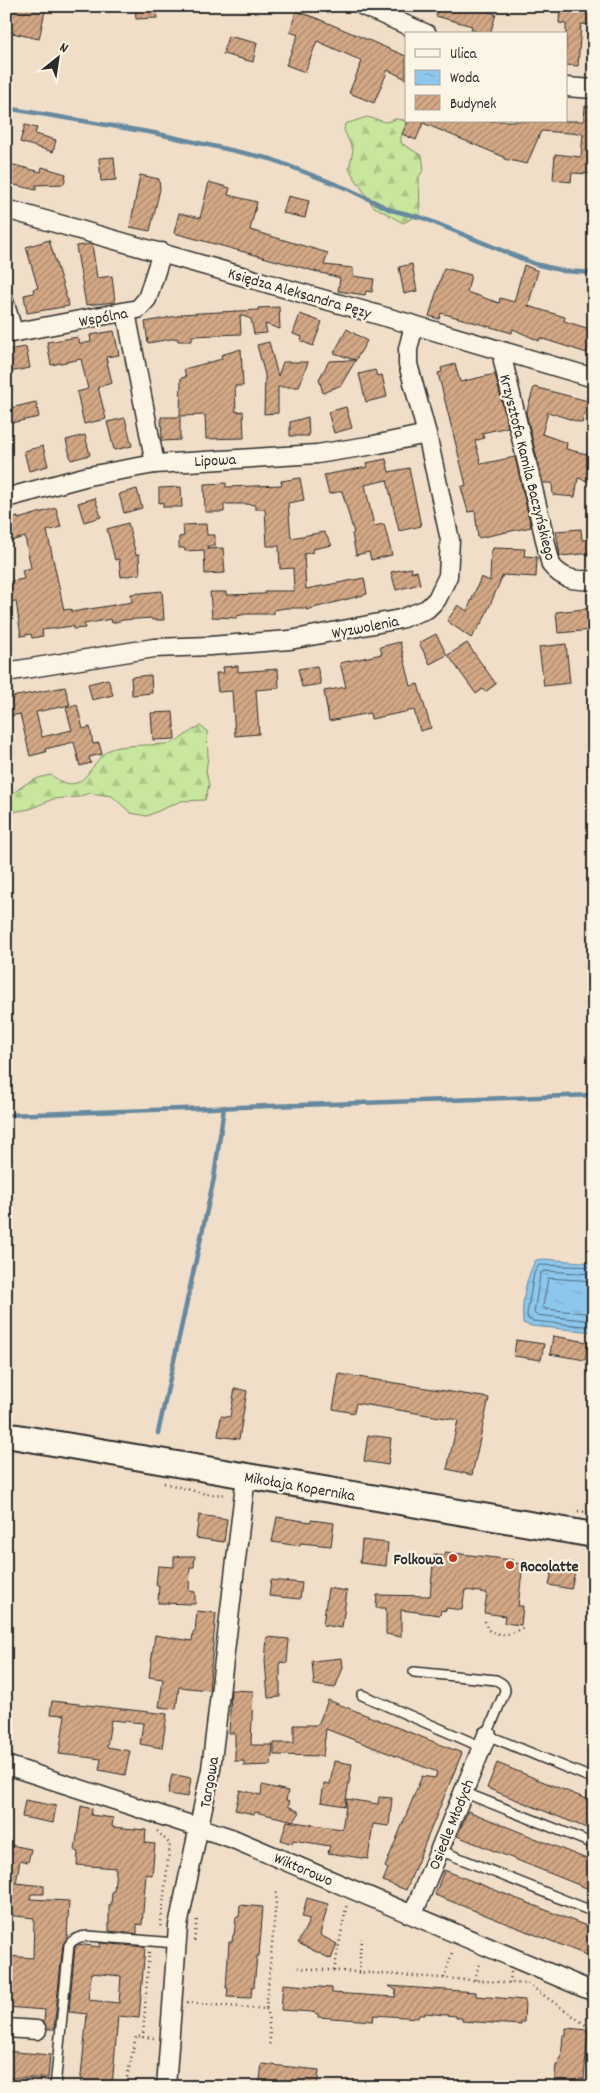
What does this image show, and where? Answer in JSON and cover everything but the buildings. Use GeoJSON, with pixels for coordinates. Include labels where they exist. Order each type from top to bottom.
{"type":"FeatureCollection","features":[{"type":"Feature","properties":{"kind":"main road","name":"Mikołaja Kopernika"},"geometry":{"type":"LineString","coordinates":[[6,1435],[594,1535]]}},
{"type":"Feature","properties":{"kind":"street"},"geometry":{"type":"LineString","coordinates":[[363,6],[422,32]]}},
{"type":"Feature","properties":{"kind":"street"},"geometry":{"type":"LineString","coordinates":[[568,87],[594,89]]}},
{"type":"Feature","properties":{"kind":"street","name":"Księdza Aleksandra Pęzy"},"geometry":{"type":"LineString","coordinates":[[6,209],[162,252],[594,378]]}},
{"type":"Feature","properties":{"kind":"street","name":"Wspólna"},"geometry":{"type":"LineString","coordinates":[[12,333],[138,309],[147,298],[162,252]]}},
{"type":"Feature","properties":{"kind":"street"},"geometry":{"type":"LineString","coordinates":[[126,312],[155,464]]}},
{"type":"Feature","properties":{"kind":"street","name":"Wyzwolenia"},"geometry":{"type":"LineString","coordinates":[[6,672],[154,648],[290,640],[400,620],[427,608],[443,590],[448,576],[450,540],[427,434],[408,364],[408,349],[414,325]]}},
{"type":"Feature","properties":{"kind":"street","name":"Krzysztofa Kamila Baczyńskiego"},"geometry":{"type":"LineString","coordinates":[[505,352],[502,361],[551,565],[557,572],[568,579],[578,581],[594,580]]}},
{"type":"Feature","properties":{"kind":"street","name":"Lipowa"},"geometry":{"type":"LineString","coordinates":[[6,498],[88,476],[155,464],[317,454],[427,434]]}},
{"type":"Feature","properties":{"kind":"street","name":"Targowa"},"geometry":{"type":"LineString","coordinates":[[166,2087],[162,1942],[182,1901],[211,1770],[246,1476]]}},
{"type":"Feature","properties":{"kind":"street","name":"Osiedle Młodych"},"geometry":{"type":"LineString","coordinates":[[413,1914],[484,1741]]}},
{"type":"Feature","properties":{"kind":"street","name":"Wiktorowo"},"geometry":{"type":"LineString","coordinates":[[6,1765],[230,1838],[594,1992]]}},
{"type":"Feature","properties":{"kind":"street"},"geometry":{"type":"LineString","coordinates":[[6,2028],[37,2030]]}},
{"type":"Feature","properties":{"kind":"lane"},"geometry":{"type":"LineString","coordinates":[[6,292],[12,333]]}},
{"type":"Feature","properties":{"kind":"lane"},"geometry":{"type":"LineString","coordinates":[[414,1672],[496,1680],[502,1683],[506,1691],[484,1741]]}},
{"type":"Feature","properties":{"kind":"lane"},"geometry":{"type":"LineString","coordinates":[[362,1695],[484,1741],[594,1779]]}},
{"type":"Feature","properties":{"kind":"lane"},"geometry":{"type":"LineString","coordinates":[[463,1792],[594,1844]]}},
{"type":"Feature","properties":{"kind":"lane"},"geometry":{"type":"LineString","coordinates":[[439,1850],[594,1912]]}},
{"type":"Feature","properties":{"kind":"lane"},"geometry":{"type":"LineString","coordinates":[[56,2087],[69,1945],[72,1940],[80,1936],[162,1942]]}},
{"type":"Feature","properties":{"kind":"path"},"geometry":{"type":"LineString","coordinates":[[485,1621],[487,1629],[499,1634],[508,1634],[525,1626]]}},
{"type":"Feature","properties":{"kind":"path"},"geometry":{"type":"LineString","coordinates":[[143,2037],[162,1942],[170,1844],[151,1825]]}},
{"type":"Feature","properties":{"kind":"path"},"geometry":{"type":"LineString","coordinates":[[269,2048],[268,2011],[266,2010],[277,1891]]}},
{"type":"Feature","properties":{"kind":"path"},"geometry":{"type":"LineString","coordinates":[[334,1971],[347,1902],[339,1899]]}},
{"type":"Feature","properties":{"kind":"path"},"geometry":{"type":"LineString","coordinates":[[194,1946],[198,1917]]}},
{"type":"Feature","properties":{"kind":"path"},"geometry":{"type":"LineString","coordinates":[[359,1972],[361,1938]]}},
{"type":"Feature","properties":{"kind":"path"},"geometry":{"type":"LineString","coordinates":[[444,1978],[452,1953]]}},
{"type":"Feature","properties":{"kind":"path"},"geometry":{"type":"LineString","coordinates":[[475,1980],[479,1964]]}},
{"type":"Feature","properties":{"kind":"path"},"geometry":{"type":"LineString","coordinates":[[298,1968],[528,1984],[594,2031]]}},
{"type":"Feature","properties":{"kind":"path"},"geometry":{"type":"LineString","coordinates":[[188,1994],[186,2003],[266,2010]]}},
{"type":"Feature","properties":{"kind":"path"},"geometry":{"type":"LineString","coordinates":[[125,2087],[136,2036],[155,2038]]}},
{"type":"Feature","properties":{"kind":"green space"},"geometry":{"type":"Polygon","coordinates":[[[367,117],[386,122],[396,119],[404,120],[406,125],[401,137],[401,143],[422,156],[424,169],[419,177],[420,214],[403,223],[373,206],[349,169],[353,150],[344,130],[345,124],[367,117]]]}},
{"type":"Feature","properties":{"kind":"green space"},"geometry":{"type":"Polygon","coordinates":[[[200,726],[207,731],[208,757],[206,771],[209,785],[205,800],[181,801],[147,816],[131,813],[112,796],[89,793],[78,797],[53,799],[30,809],[6,813],[6,800],[21,787],[32,781],[51,775],[63,782],[73,784],[87,775],[105,753],[114,748],[172,743],[200,726]]]}},
{"type":"Feature","properties":{"kind":"water"},"geometry":{"type":"Polygon","coordinates":[[[536,1260],[594,1263],[594,1332],[531,1326],[523,1323],[524,1298],[529,1274],[536,1260]]]}},
{"type":"Feature","properties":{"kind":"waterway"},"geometry":{"type":"LineString","coordinates":[[6,108],[154,133],[271,159],[348,189],[391,210],[423,218],[535,264],[564,271],[594,273]]}},
{"type":"Feature","properties":{"kind":"waterway"},"geometry":{"type":"LineString","coordinates":[[6,1115],[594,1095]]}},
{"type":"Feature","properties":{"kind":"waterway"},"geometry":{"type":"LineString","coordinates":[[158,1433],[214,1178],[224,1107]]}},
{"type":"Feature","properties":{"kind":"place","name":"Folkowa"},"geometry":{"type":"Point","coordinates":[453,1558]}},
{"type":"Feature","properties":{"kind":"place","name":"Rocolatte"},"geometry":{"type":"Point","coordinates":[510,1565]}}]}
